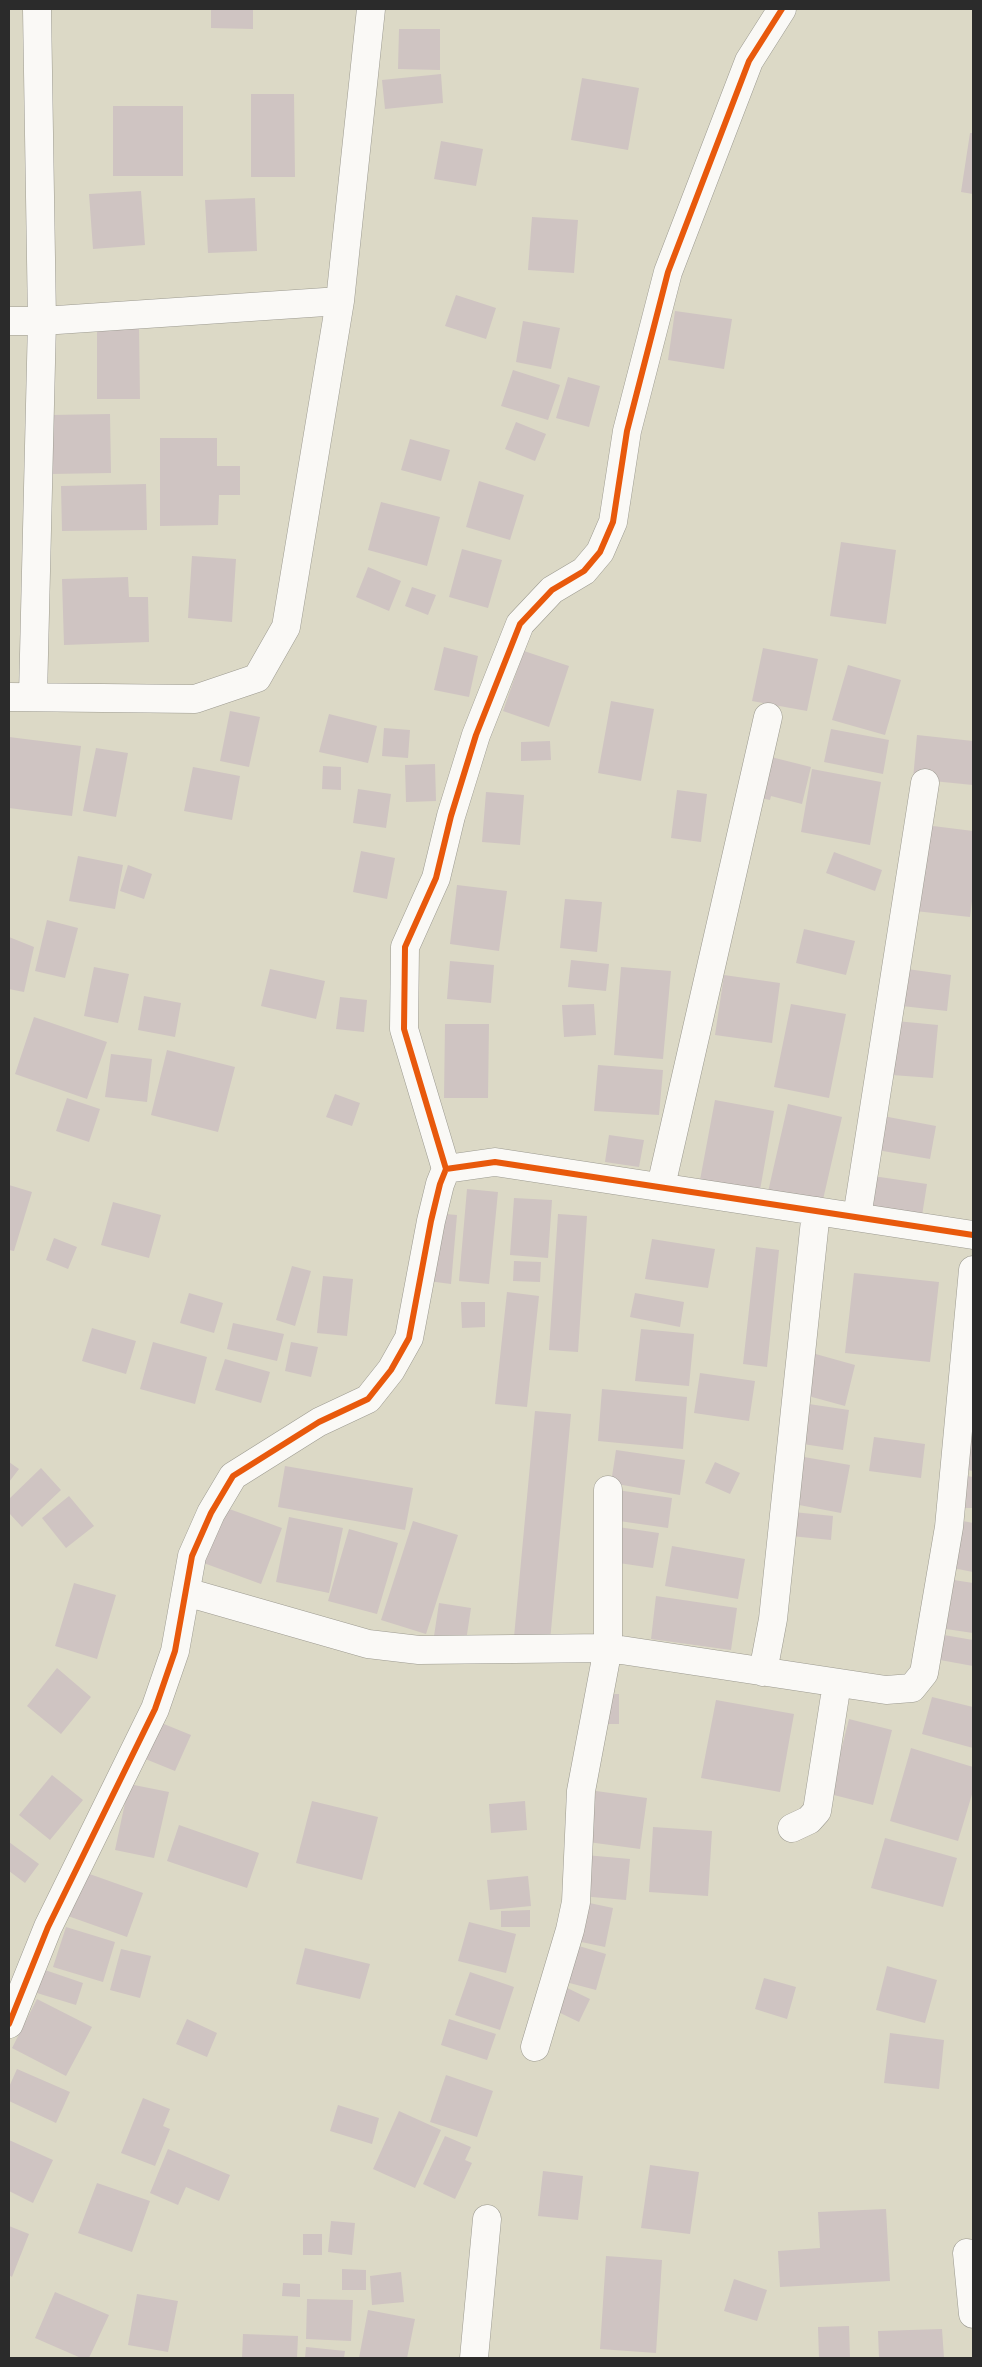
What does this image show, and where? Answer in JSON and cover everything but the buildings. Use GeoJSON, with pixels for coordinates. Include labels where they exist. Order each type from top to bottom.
{"type":"FeatureCollection","features":[{"type":"Feature","properties":{"kind":"street"},"geometry":{"type":"LineString","coordinates":[[37,9],[42,321],[21,696],[195,699],[257,678],[286,627],[340,301],[371,9]]}},
{"type":"Feature","properties":{"kind":"street"},"geometry":{"type":"LineString","coordinates":[[9,2024],[48,1927],[155,1709],[175,1651],[192,1556],[211,1514],[233,1476],[319,1422],[368,1398],[391,1370],[409,1338],[431,1221],[440,1184],[446,1169],[404,1029],[405,947],[436,878],[451,816],[476,735],[520,624],[552,590],[584,571],[600,552],[613,522],[627,431],[668,272],[749,61],[782,9]]}},
{"type":"Feature","properties":{"kind":"street"},"geometry":{"type":"LineString","coordinates":[[9,321],[42,321],[340,301]]}},
{"type":"Feature","properties":{"kind":"street"},"geometry":{"type":"LineString","coordinates":[[661,1186],[768,717]]}},
{"type":"Feature","properties":{"kind":"street"},"geometry":{"type":"LineString","coordinates":[[857,1217],[925,783]]}},
{"type":"Feature","properties":{"kind":"street"},"geometry":{"type":"LineString","coordinates":[[446,1169],[494,1162],[973,1235]]}},
{"type":"Feature","properties":{"kind":"street"},"geometry":{"type":"LineString","coordinates":[[763,1672],[773,1619],[816,1211]]}},
{"type":"Feature","properties":{"kind":"street"},"geometry":{"type":"LineString","coordinates":[[186,1592],[368,1644],[419,1650],[608,1648],[886,1690],[912,1688],[924,1673],[949,1527],[973,1270]]}},
{"type":"Feature","properties":{"kind":"street"},"geometry":{"type":"LineString","coordinates":[[535,2047],[570,1930],[576,1902],[581,1791],[608,1648],[608,1490]]}},
{"type":"Feature","properties":{"kind":"street"},"geometry":{"type":"LineString","coordinates":[[792,1828],[809,1820],[817,1811],[837,1683]]}},
{"type":"Feature","properties":{"kind":"street"},"geometry":{"type":"LineString","coordinates":[[474,2358],[487,2219]]}},
{"type":"Feature","properties":{"kind":"street"},"geometry":{"type":"LineString","coordinates":[[967,2253],[973,2314]]}},
{"type":"Feature","properties":{"kind":"cycle path"},"geometry":{"type":"LineString","coordinates":[[446,1169],[404,1029],[405,947],[436,878],[451,816],[476,735],[520,624],[552,590],[584,571],[600,552],[613,522],[627,431],[668,272],[749,61],[782,9]]}},
{"type":"Feature","properties":{"kind":"cycle path"},"geometry":{"type":"LineString","coordinates":[[9,2024],[48,1927],[155,1709],[175,1651],[192,1556],[211,1513],[233,1476],[319,1422],[368,1399],[391,1370],[409,1338],[431,1221],[440,1184],[446,1169],[495,1162],[973,1235]]}}]}
